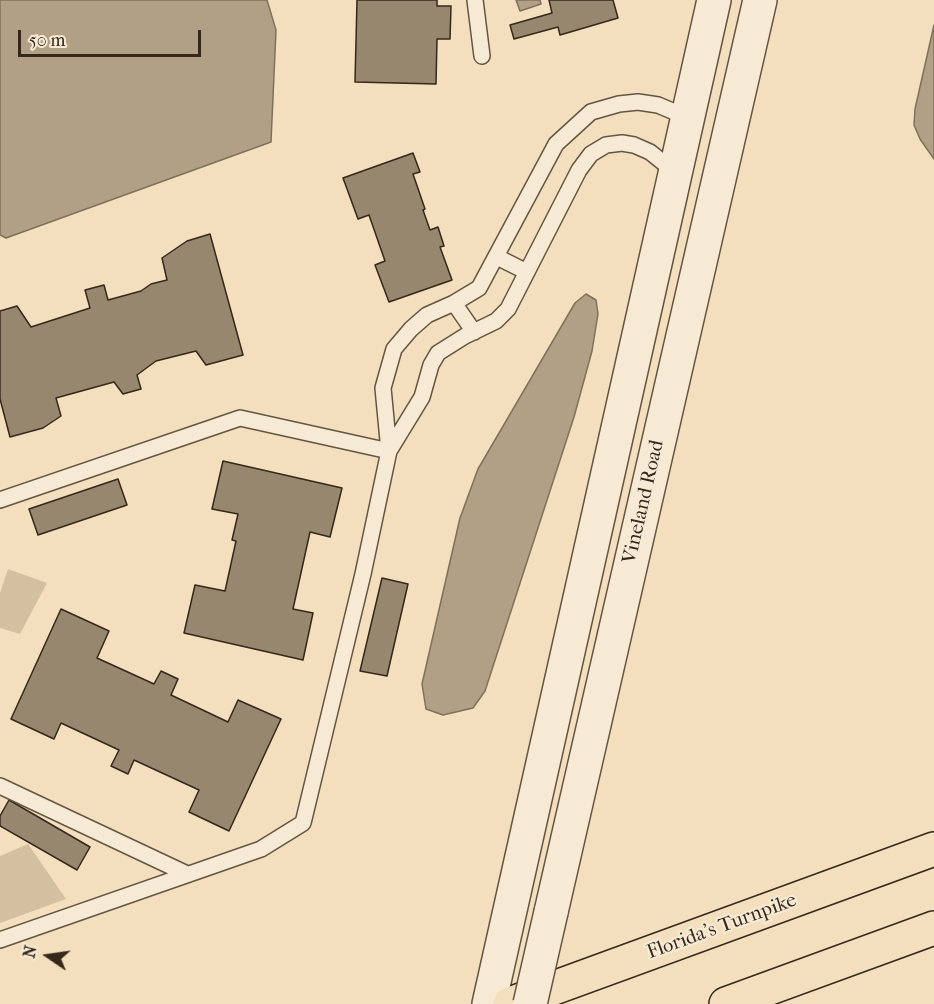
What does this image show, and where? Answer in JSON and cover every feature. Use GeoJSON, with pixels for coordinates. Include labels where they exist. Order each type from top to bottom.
{"type":"FeatureCollection","features":[{"type":"Feature","properties":{"kind":"highway","name":"Florida's Turnpike"},"geometry":{"type":"LineString","coordinates":[[510,1004],[934,849]]}},
{"type":"Feature","properties":{"kind":"highway"},"geometry":{"type":"LineString","coordinates":[[726,1004],[934,928]]}},
{"type":"Feature","properties":{"kind":"street","name":"Vineland Road"},"geometry":{"type":"LineString","coordinates":[[489,1004],[714,0]]}},
{"type":"Feature","properties":{"kind":"street","name":"Vineland Road"},"geometry":{"type":"LineString","coordinates":[[530,1004],[760,0]]}},
{"type":"Feature","properties":{"kind":"street"},"geometry":{"type":"LineString","coordinates":[[689,118],[730,128]]}},
{"type":"Feature","properties":{"kind":"lane"},"geometry":{"type":"LineString","coordinates":[[475,0],[482,56]]}},
{"type":"Feature","properties":{"kind":"lane"},"geometry":{"type":"LineString","coordinates":[[0,940],[261,849],[303,823],[363,574],[389,451],[382,388],[394,349],[427,315],[454,303],[478,288],[497,257],[556,144],[591,112],[619,104],[638,102],[658,105],[689,118]]}},
{"type":"Feature","properties":{"kind":"lane"},"geometry":{"type":"LineString","coordinates":[[389,451],[422,397],[431,365],[438,353],[496,321],[508,309],[579,170],[591,154],[606,145],[622,143],[633,145],[650,152],[676,173]]}},
{"type":"Feature","properties":{"kind":"lane"},"geometry":{"type":"LineString","coordinates":[[497,257],[527,272]]}},
{"type":"Feature","properties":{"kind":"lane"},"geometry":{"type":"LineString","coordinates":[[454,303],[474,332]]}},
{"type":"Feature","properties":{"kind":"lane"},"geometry":{"type":"LineString","coordinates":[[0,501],[240,418],[389,451]]}},
{"type":"Feature","properties":{"kind":"lane"},"geometry":{"type":"LineString","coordinates":[[0,786],[187,874]]}},
{"type":"Feature","properties":{"kind":"shaded area"},"geometry":{"type":"Polygon","coordinates":[[[0,0],[267,0],[276,30],[271,142],[6,238],[0,235],[0,0]]]}},
{"type":"Feature","properties":{"kind":"shaded area"},"geometry":{"type":"Polygon","coordinates":[[[516,0],[540,0],[541,4],[520,11],[516,0]]]}},
{"type":"Feature","properties":{"kind":"shaded area"},"geometry":{"type":"Polygon","coordinates":[[[934,25],[934,159],[920,139],[914,125],[915,109],[934,25]]]}},
{"type":"Feature","properties":{"kind":"shaded area"},"geometry":{"type":"Polygon","coordinates":[[[586,294],[596,300],[598,314],[592,351],[574,417],[485,691],[473,708],[443,715],[426,709],[422,684],[460,518],[478,469],[575,303],[586,294]]]}},
{"type":"Feature","properties":{"kind":"shaded area"},"geometry":{"type":"Polygon","coordinates":[[[8,569],[47,583],[20,634],[0,628],[0,593],[8,569]]]}},
{"type":"Feature","properties":{"kind":"shaded area"},"geometry":{"type":"Polygon","coordinates":[[[28,844],[66,899],[0,923],[0,856],[28,844]]]}},
{"type":"Feature","properties":{"kind":"building"},"geometry":{"type":"Polygon","coordinates":[[[357,0],[437,0],[437,6],[451,6],[450,39],[437,39],[436,84],[355,82],[357,0]]]}},
{"type":"Feature","properties":{"kind":"building"},"geometry":{"type":"Polygon","coordinates":[[[549,0],[613,0],[618,18],[560,35],[558,27],[514,39],[510,25],[552,13],[549,0]]]}},
{"type":"Feature","properties":{"kind":"building"},"geometry":{"type":"Polygon","coordinates":[[[413,153],[420,172],[413,174],[425,209],[423,210],[430,230],[438,227],[444,246],[440,247],[452,280],[389,302],[375,265],[385,261],[369,215],[358,219],[343,178],[413,153]]]}},
{"type":"Feature","properties":{"kind":"building"},"geometry":{"type":"Polygon","coordinates":[[[210,234],[243,355],[206,365],[196,351],[156,361],[137,375],[141,389],[123,394],[114,382],[56,398],[61,416],[43,428],[10,437],[0,399],[0,311],[17,306],[31,327],[90,308],[85,290],[104,285],[108,300],[141,291],[151,284],[167,280],[162,258],[187,241],[210,234]]]}},
{"type":"Feature","properties":{"kind":"building"},"geometry":{"type":"Polygon","coordinates":[[[223,461],[342,488],[330,537],[310,532],[293,609],[313,613],[303,660],[184,633],[195,585],[225,591],[236,541],[232,540],[238,514],[212,509],[223,461]]]}},
{"type":"Feature","properties":{"kind":"building"},"geometry":{"type":"Polygon","coordinates":[[[118,479],[127,505],[38,535],[29,509],[118,479]]]}},
{"type":"Feature","properties":{"kind":"building"},"geometry":{"type":"Polygon","coordinates":[[[382,578],[408,584],[387,676],[360,671],[382,578]]]}},
{"type":"Feature","properties":{"kind":"building"},"geometry":{"type":"Polygon","coordinates":[[[61,609],[109,631],[97,658],[154,684],[161,671],[178,679],[171,695],[228,722],[238,700],[281,719],[229,831],[189,812],[199,790],[134,760],[128,774],[111,766],[119,750],[61,723],[54,739],[11,719],[61,609]]]}},
{"type":"Feature","properties":{"kind":"building"},"geometry":{"type":"Polygon","coordinates":[[[9,800],[90,847],[77,870],[0,826],[0,816],[9,800]]]}}]}
